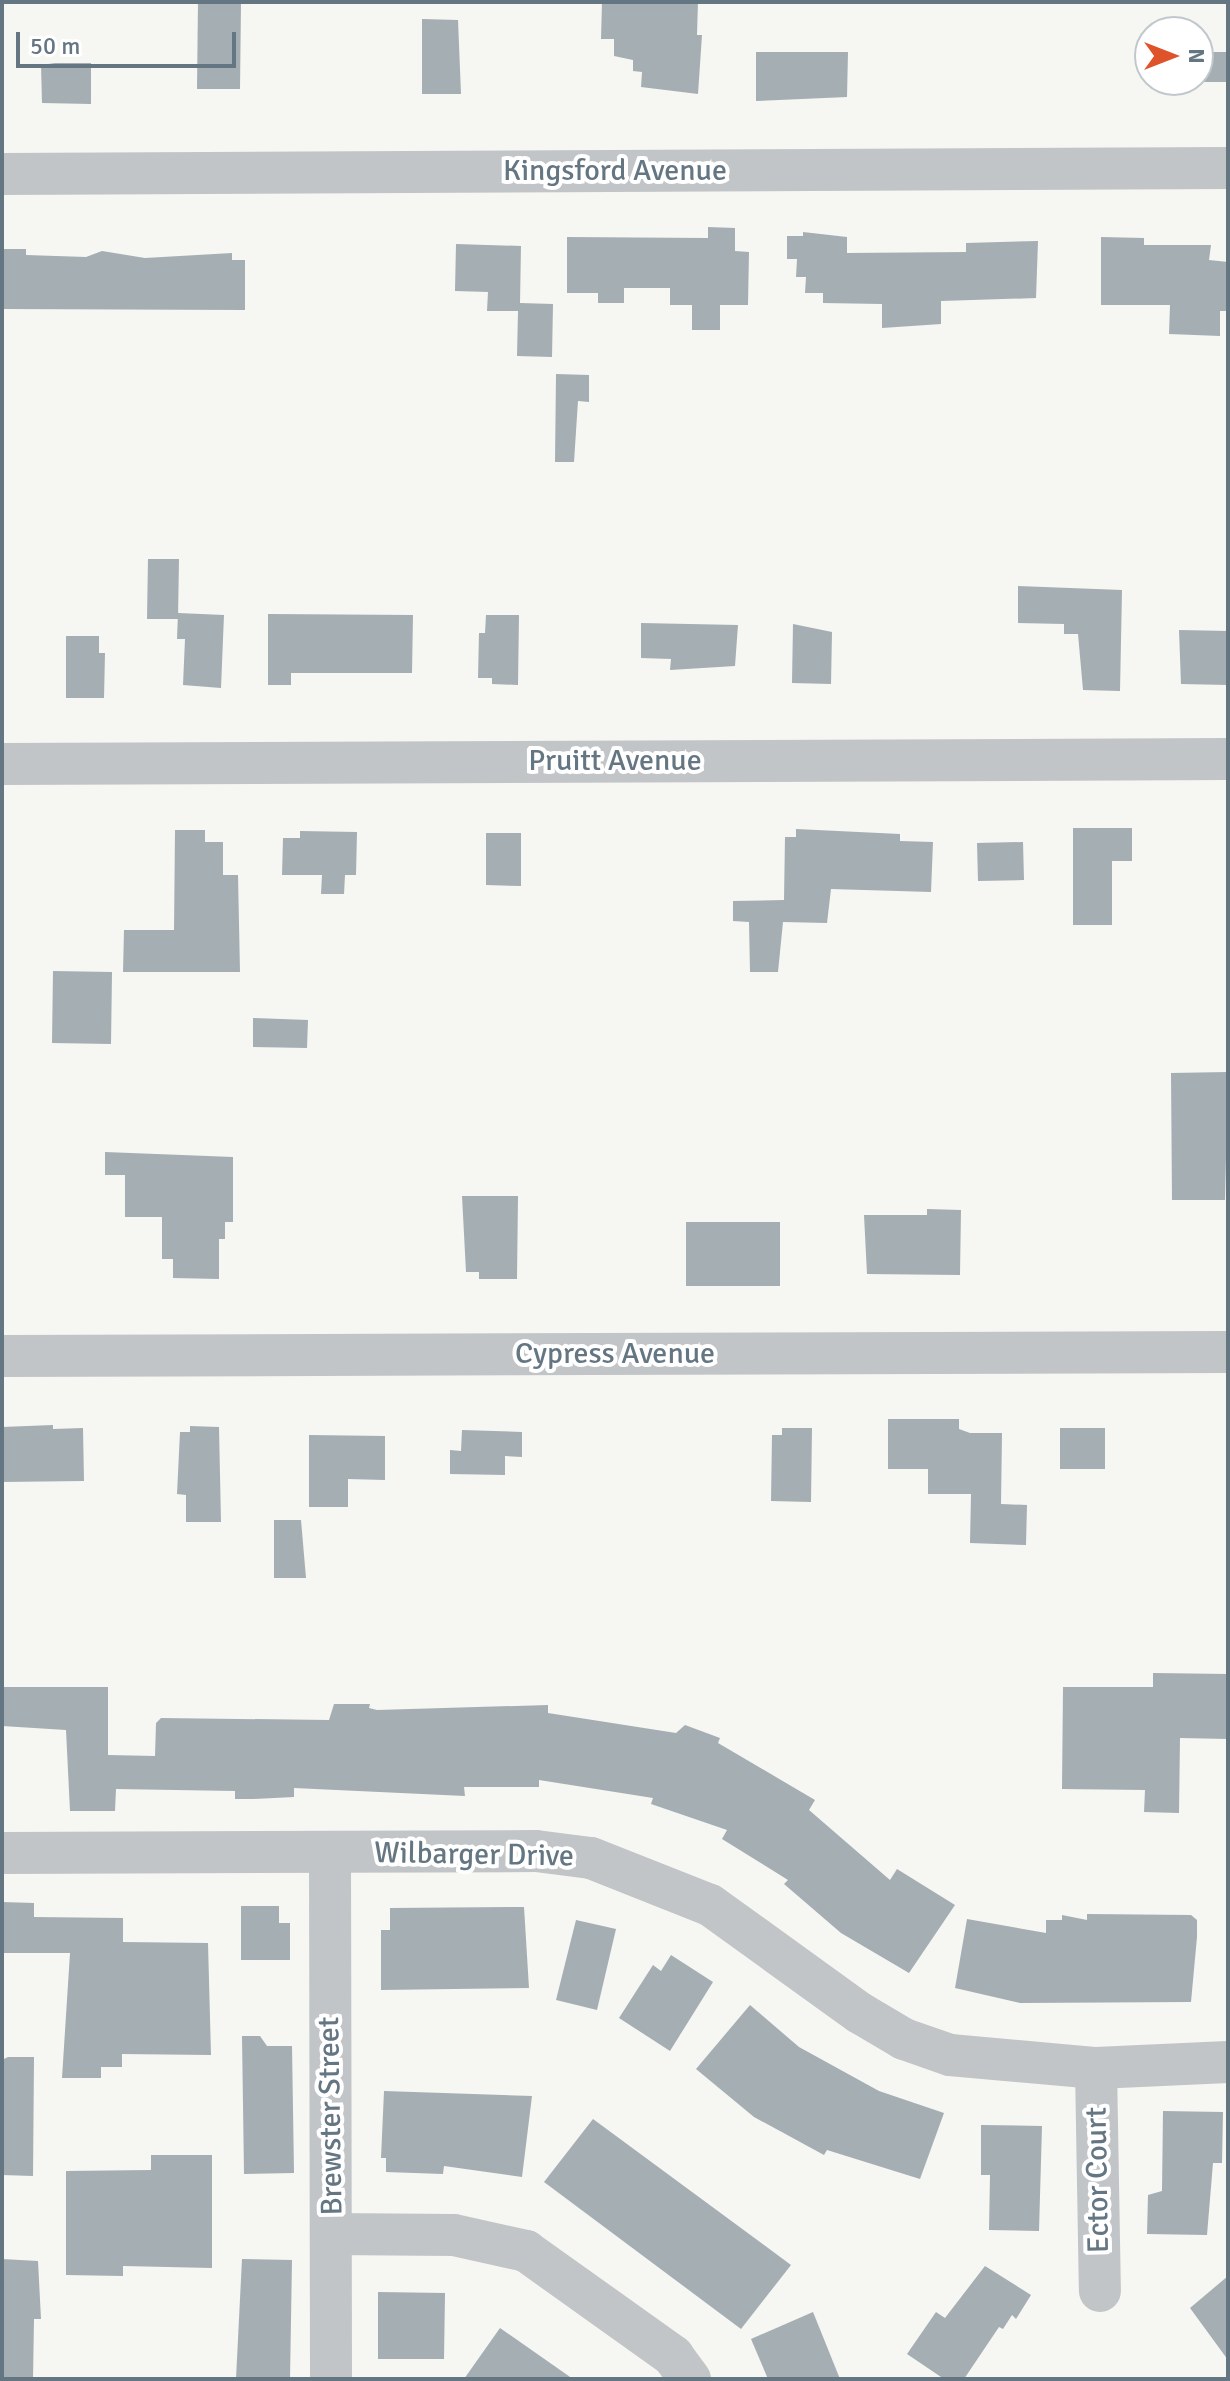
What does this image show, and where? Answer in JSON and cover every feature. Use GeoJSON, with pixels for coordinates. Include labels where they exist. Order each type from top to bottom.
{"type":"FeatureCollection","features":[{"type":"Feature","properties":{"kind":"street","name":"Kingsford Avenue"},"geometry":{"type":"LineString","coordinates":[[2,174],[1228,168]]}},
{"type":"Feature","properties":{"kind":"street","name":"Pruitt Avenue"},"geometry":{"type":"LineString","coordinates":[[2,764],[1228,759]]}},
{"type":"Feature","properties":{"kind":"street","name":"Cypress Avenue"},"geometry":{"type":"LineString","coordinates":[[2,1356],[1228,1352]]}},
{"type":"Feature","properties":{"kind":"street","name":"Wilbarger Drive"},"geometry":{"type":"LineString","coordinates":[[2,1853],[536,1851],[591,1858],[710,1905],[904,2039],[950,2055],[1096,2068],[1228,2062]]}},
{"type":"Feature","properties":{"kind":"street","name":"Brewster Street"},"geometry":{"type":"LineString","coordinates":[[330,1853],[331,2379]]}},
{"type":"Feature","properties":{"kind":"street","name":"Ector Court"},"geometry":{"type":"LineString","coordinates":[[1096,2068],[1100,2291]]}},
{"type":"Feature","properties":{"kind":"street"},"geometry":{"type":"LineString","coordinates":[[332,2234],[454,2235],[526,2251],[673,2356],[690,2379]]}},
{"type":"Feature","properties":{"kind":"building"},"geometry":{"type":"Polygon","coordinates":[[[198,2],[241,2],[240,89],[197,89],[198,2]]]}},
{"type":"Feature","properties":{"kind":"building"},"geometry":{"type":"Polygon","coordinates":[[[602,2],[698,2],[697,35],[702,35],[698,94],[641,87],[642,72],[633,71],[633,60],[614,56],[614,39],[601,39],[602,2]]]}},
{"type":"Feature","properties":{"kind":"building"},"geometry":{"type":"Polygon","coordinates":[[[422,19],[458,20],[461,94],[422,94],[422,19]]]}},
{"type":"Feature","properties":{"kind":"building"},"geometry":{"type":"Polygon","coordinates":[[[756,52],[848,52],[847,97],[756,101],[756,52]]]}},
{"type":"Feature","properties":{"kind":"building"},"geometry":{"type":"Polygon","coordinates":[[[1214,52],[1228,52],[1228,82],[1214,82],[1214,52]]]}},
{"type":"Feature","properties":{"kind":"building"},"geometry":{"type":"Polygon","coordinates":[[[91,63],[91,104],[42,103],[41,65],[91,63]]]}},
{"type":"Feature","properties":{"kind":"building"},"geometry":{"type":"Polygon","coordinates":[[[708,227],[735,228],[735,251],[749,252],[748,305],[720,305],[720,330],[692,330],[692,305],[670,305],[670,288],[624,288],[624,303],[598,303],[598,293],[567,293],[567,237],[708,238],[708,227]]]}},
{"type":"Feature","properties":{"kind":"building"},"geometry":{"type":"Polygon","coordinates":[[[803,232],[847,237],[847,253],[966,252],[966,243],[1038,241],[1036,298],[941,301],[941,324],[882,328],[882,304],[823,303],[823,293],[805,293],[806,277],[796,277],[797,259],[787,259],[787,236],[803,236],[803,232]]]}},
{"type":"Feature","properties":{"kind":"building"},"geometry":{"type":"Polygon","coordinates":[[[1101,237],[1144,238],[1144,245],[1211,245],[1209,260],[1228,262],[1228,311],[1220,311],[1220,336],[1169,334],[1170,305],[1101,305],[1101,237]]]}},
{"type":"Feature","properties":{"kind":"building"},"geometry":{"type":"Polygon","coordinates":[[[456,244],[521,246],[520,303],[553,304],[552,357],[517,356],[518,311],[487,311],[488,292],[455,291],[456,244]]]}},
{"type":"Feature","properties":{"kind":"building"},"geometry":{"type":"Polygon","coordinates":[[[2,249],[26,249],[26,255],[86,257],[102,251],[145,258],[232,253],[232,260],[245,260],[245,310],[2,309],[2,249]]]}},
{"type":"Feature","properties":{"kind":"building"},"geometry":{"type":"Polygon","coordinates":[[[556,374],[589,375],[589,402],[578,401],[574,462],[555,462],[556,374]]]}},
{"type":"Feature","properties":{"kind":"building"},"geometry":{"type":"Polygon","coordinates":[[[148,559],[179,559],[178,619],[147,619],[148,559]]]}},
{"type":"Feature","properties":{"kind":"building"},"geometry":{"type":"Polygon","coordinates":[[[1018,586],[1122,590],[1120,691],[1083,690],[1078,634],[1064,634],[1064,624],[1018,623],[1018,586]]]}},
{"type":"Feature","properties":{"kind":"building"},"geometry":{"type":"Polygon","coordinates":[[[178,613],[224,615],[221,688],[183,685],[185,639],[177,639],[178,613]]]}},
{"type":"Feature","properties":{"kind":"building"},"geometry":{"type":"Polygon","coordinates":[[[268,614],[413,615],[412,673],[291,673],[291,685],[268,685],[268,614]]]}},
{"type":"Feature","properties":{"kind":"building"},"geometry":{"type":"Polygon","coordinates":[[[486,615],[519,615],[518,685],[492,684],[492,678],[478,678],[479,633],[485,633],[486,615]]]}},
{"type":"Feature","properties":{"kind":"building"},"geometry":{"type":"Polygon","coordinates":[[[641,623],[738,625],[735,666],[670,670],[671,659],[641,658],[641,623]]]}},
{"type":"Feature","properties":{"kind":"building"},"geometry":{"type":"Polygon","coordinates":[[[793,624],[832,632],[831,684],[792,683],[793,624]]]}},
{"type":"Feature","properties":{"kind":"building"},"geometry":{"type":"Polygon","coordinates":[[[1179,630],[1228,631],[1228,685],[1181,684],[1179,630]]]}},
{"type":"Feature","properties":{"kind":"building"},"geometry":{"type":"Polygon","coordinates":[[[66,636],[99,636],[99,653],[105,653],[104,698],[66,698],[66,636]]]}},
{"type":"Feature","properties":{"kind":"building"},"geometry":{"type":"Polygon","coordinates":[[[1073,828],[1132,828],[1132,861],[1112,861],[1112,925],[1073,925],[1073,828]]]}},
{"type":"Feature","properties":{"kind":"building"},"geometry":{"type":"Polygon","coordinates":[[[796,829],[900,834],[900,841],[933,842],[931,892],[831,889],[827,923],[783,922],[778,972],[750,972],[749,922],[733,921],[733,901],[784,900],[785,837],[796,837],[796,829]]]}},
{"type":"Feature","properties":{"kind":"building"},"geometry":{"type":"Polygon","coordinates":[[[175,830],[205,830],[205,842],[223,842],[223,875],[238,875],[240,972],[123,972],[124,930],[174,930],[175,830]]]}},
{"type":"Feature","properties":{"kind":"building"},"geometry":{"type":"Polygon","coordinates":[[[300,831],[357,832],[356,875],[345,875],[344,894],[321,894],[322,875],[282,875],[283,838],[300,838],[300,831]]]}},
{"type":"Feature","properties":{"kind":"building"},"geometry":{"type":"Polygon","coordinates":[[[486,833],[521,833],[521,886],[486,885],[486,833]]]}},
{"type":"Feature","properties":{"kind":"building"},"geometry":{"type":"Polygon","coordinates":[[[1023,842],[1024,880],[978,881],[977,843],[1023,842]]]}},
{"type":"Feature","properties":{"kind":"building"},"geometry":{"type":"Polygon","coordinates":[[[53,971],[112,972],[111,1044],[52,1043],[53,971]]]}},
{"type":"Feature","properties":{"kind":"building"},"geometry":{"type":"Polygon","coordinates":[[[253,1018],[308,1020],[307,1048],[253,1047],[253,1018]]]}},
{"type":"Feature","properties":{"kind":"building"},"geometry":{"type":"Polygon","coordinates":[[[1228,1072],[1225,1200],[1172,1200],[1171,1073],[1228,1072]]]}},
{"type":"Feature","properties":{"kind":"building"},"geometry":{"type":"Polygon","coordinates":[[[105,1152],[233,1157],[233,1222],[225,1222],[225,1239],[219,1239],[219,1279],[173,1278],[173,1259],[162,1259],[162,1217],[125,1217],[125,1175],[105,1175],[105,1152]]]}},
{"type":"Feature","properties":{"kind":"building"},"geometry":{"type":"Polygon","coordinates":[[[462,1196],[518,1196],[517,1279],[479,1279],[479,1272],[466,1272],[462,1196]]]}},
{"type":"Feature","properties":{"kind":"building"},"geometry":{"type":"Polygon","coordinates":[[[927,1209],[961,1210],[960,1275],[867,1274],[864,1215],[927,1215],[927,1209]]]}},
{"type":"Feature","properties":{"kind":"building"},"geometry":{"type":"Polygon","coordinates":[[[686,1222],[780,1222],[780,1286],[686,1286],[686,1222]]]}},
{"type":"Feature","properties":{"kind":"building"},"geometry":{"type":"Polygon","coordinates":[[[888,1419],[959,1419],[959,1429],[970,1433],[1002,1433],[1001,1504],[1027,1505],[1026,1545],[970,1543],[971,1494],[928,1494],[928,1469],[888,1469],[888,1419]]]}},
{"type":"Feature","properties":{"kind":"building"},"geometry":{"type":"Polygon","coordinates":[[[53,1425],[53,1429],[83,1428],[84,1481],[2,1482],[2,1427],[53,1425]]]}},
{"type":"Feature","properties":{"kind":"building"},"geometry":{"type":"Polygon","coordinates":[[[190,1426],[219,1427],[221,1522],[186,1522],[186,1495],[177,1494],[180,1432],[190,1432],[190,1426]]]}},
{"type":"Feature","properties":{"kind":"building"},"geometry":{"type":"Polygon","coordinates":[[[782,1428],[812,1428],[811,1502],[771,1501],[772,1435],[782,1435],[782,1428]]]}},
{"type":"Feature","properties":{"kind":"building"},"geometry":{"type":"Polygon","coordinates":[[[1060,1428],[1105,1428],[1105,1469],[1060,1469],[1060,1428]]]}},
{"type":"Feature","properties":{"kind":"building"},"geometry":{"type":"Polygon","coordinates":[[[462,1430],[522,1432],[522,1457],[505,1456],[505,1475],[450,1474],[450,1450],[461,1451],[462,1430]]]}},
{"type":"Feature","properties":{"kind":"building"},"geometry":{"type":"Polygon","coordinates":[[[309,1435],[385,1436],[385,1480],[348,1479],[348,1507],[309,1507],[309,1435]]]}},
{"type":"Feature","properties":{"kind":"building"},"geometry":{"type":"Polygon","coordinates":[[[274,1520],[301,1520],[306,1578],[274,1578],[274,1520]]]}},
{"type":"Feature","properties":{"kind":"building"},"geometry":{"type":"Polygon","coordinates":[[[1153,1673],[1228,1674],[1228,1739],[1180,1738],[1179,1813],[1144,1812],[1145,1790],[1062,1789],[1063,1687],[1153,1687],[1153,1673]]]}},
{"type":"Feature","properties":{"kind":"building"},"geometry":{"type":"Polygon","coordinates":[[[2,1687],[108,1687],[108,1755],[155,1756],[156,1723],[161,1718],[329,1720],[334,1704],[370,1704],[369,1708],[377,1710],[548,1705],[548,1713],[676,1733],[685,1725],[720,1738],[718,1743],[815,1800],[809,1810],[890,1880],[897,1869],[955,1905],[909,1973],[841,1933],[784,1884],[788,1880],[722,1839],[727,1830],[651,1804],[653,1798],[539,1780],[539,1787],[464,1787],[465,1796],[294,1788],[294,1797],[235,1799],[235,1791],[116,1789],[115,1811],[70,1811],[66,1730],[2,1726],[2,1687]]]}},
{"type":"Feature","properties":{"kind":"building"},"geometry":{"type":"Polygon","coordinates":[[[2,1902],[34,1903],[34,1917],[123,1918],[123,1942],[208,1943],[211,2055],[122,2054],[122,2067],[101,2067],[101,2078],[62,2078],[70,1953],[2,1953],[2,1902]]]}},
{"type":"Feature","properties":{"kind":"building"},"geometry":{"type":"Polygon","coordinates":[[[241,1906],[279,1906],[279,1923],[290,1923],[290,1960],[241,1960],[241,1906]]]}},
{"type":"Feature","properties":{"kind":"building"},"geometry":{"type":"Polygon","coordinates":[[[524,1907],[529,1988],[381,1990],[381,1930],[390,1930],[390,1908],[524,1907]]]}},
{"type":"Feature","properties":{"kind":"building"},"geometry":{"type":"Polygon","coordinates":[[[1087,1914],[1191,1915],[1197,1920],[1191,2002],[1020,2003],[955,1988],[967,1919],[1046,1933],[1046,1920],[1062,1920],[1062,1915],[1087,1920],[1087,1914]]]}},
{"type":"Feature","properties":{"kind":"building"},"geometry":{"type":"Polygon","coordinates":[[[576,1920],[616,1929],[597,2010],[556,2000],[576,1920]]]}},
{"type":"Feature","properties":{"kind":"building"},"geometry":{"type":"Polygon","coordinates":[[[671,1955],[713,1982],[670,2051],[619,2018],[653,1965],[661,1971],[671,1955]]]}},
{"type":"Feature","properties":{"kind":"building"},"geometry":{"type":"Polygon","coordinates":[[[750,2005],[799,2047],[879,2091],[944,2113],[920,2179],[827,2150],[824,2155],[754,2117],[696,2069],[750,2005]]]}},
{"type":"Feature","properties":{"kind":"building"},"geometry":{"type":"Polygon","coordinates":[[[242,2036],[260,2036],[267,2046],[292,2046],[294,2173],[244,2174],[242,2036]]]}},
{"type":"Feature","properties":{"kind":"building"},"geometry":{"type":"Polygon","coordinates":[[[8,2057],[34,2057],[33,2176],[2,2175],[2,2060],[8,2057]]]}},
{"type":"Feature","properties":{"kind":"building"},"geometry":{"type":"Polygon","coordinates":[[[384,2091],[532,2096],[522,2177],[444,2166],[443,2174],[386,2172],[386,2158],[381,2158],[384,2091]]]}},
{"type":"Feature","properties":{"kind":"building"},"geometry":{"type":"Polygon","coordinates":[[[1163,2111],[1223,2112],[1222,2163],[1213,2163],[1207,2235],[1147,2234],[1148,2195],[1162,2191],[1163,2111]]]}},
{"type":"Feature","properties":{"kind":"building"},"geometry":{"type":"Polygon","coordinates":[[[593,2119],[791,2265],[741,2329],[544,2182],[593,2119]]]}},
{"type":"Feature","properties":{"kind":"building"},"geometry":{"type":"Polygon","coordinates":[[[981,2125],[1042,2126],[1039,2231],[989,2230],[990,2175],[981,2175],[981,2125]]]}},
{"type":"Feature","properties":{"kind":"building"},"geometry":{"type":"Polygon","coordinates":[[[151,2155],[212,2155],[212,2268],[123,2266],[123,2276],[66,2275],[66,2171],[151,2170],[151,2155]]]}},
{"type":"Feature","properties":{"kind":"building"},"geometry":{"type":"Polygon","coordinates":[[[2,2259],[38,2261],[41,2319],[34,2319],[33,2379],[2,2379],[2,2259]]]}},
{"type":"Feature","properties":{"kind":"building"},"geometry":{"type":"Polygon","coordinates":[[[242,2259],[292,2260],[290,2379],[236,2379],[242,2259]]]}},
{"type":"Feature","properties":{"kind":"building"},"geometry":{"type":"Polygon","coordinates":[[[985,2266],[1031,2295],[1016,2319],[1012,2315],[1003,2329],[999,2327],[964,2379],[944,2379],[907,2354],[936,2312],[945,2318],[985,2266]]]}},
{"type":"Feature","properties":{"kind":"building"},"geometry":{"type":"Polygon","coordinates":[[[1228,2276],[1228,2360],[1190,2308],[1228,2276]]]}},
{"type":"Feature","properties":{"kind":"building"},"geometry":{"type":"Polygon","coordinates":[[[378,2292],[445,2293],[444,2359],[378,2359],[378,2292]]]}},
{"type":"Feature","properties":{"kind":"building"},"geometry":{"type":"Polygon","coordinates":[[[813,2312],[840,2379],[768,2379],[751,2339],[813,2312]]]}},
{"type":"Feature","properties":{"kind":"building"},"geometry":{"type":"Polygon","coordinates":[[[500,2328],[573,2379],[464,2379],[500,2328]]]}}]}
